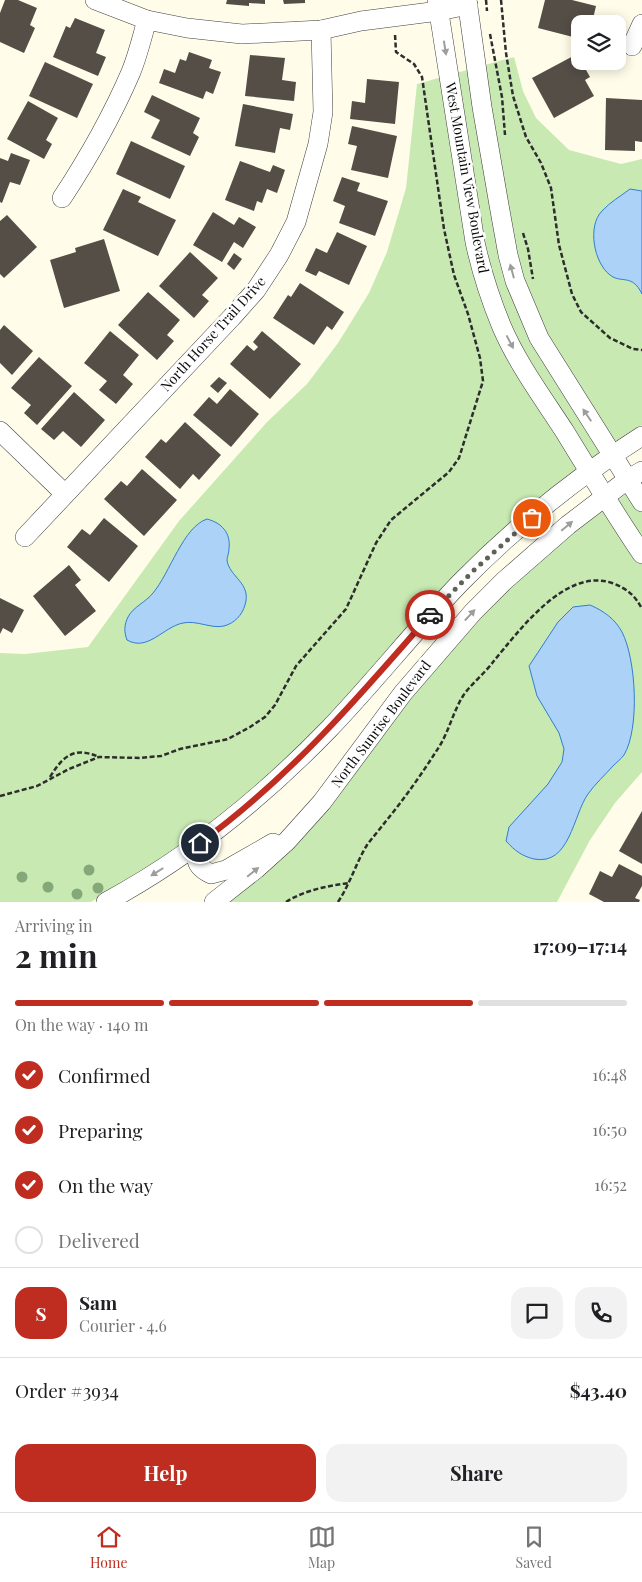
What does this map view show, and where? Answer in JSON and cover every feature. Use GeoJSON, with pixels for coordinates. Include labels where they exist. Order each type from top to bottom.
{"type":"FeatureCollection","features":[{"type":"Feature","properties":{"kind":"street"},"geometry":{"type":"LineString","coordinates":[[95,0],[147,20],[187,28],[242,34],[321,30],[394,17],[438,5],[467,2]]}},
{"type":"Feature","properties":{"kind":"street","name":"West Mountain View Boulevard"},"geometry":{"type":"LineString","coordinates":[[467,2],[482,107],[508,255],[515,281],[539,338],[614,456],[635,475],[642,502]]}},
{"type":"Feature","properties":{"kind":"street","name":"West Mountain View Boulevard"},"geometry":{"type":"LineString","coordinates":[[438,5],[461,158],[481,270],[502,326],[521,362],[604,497],[642,554]]}},
{"type":"Feature","properties":{"kind":"street"},"geometry":{"type":"LineString","coordinates":[[62,198],[108,122],[132,70],[147,20]]}},
{"type":"Feature","properties":{"kind":"street"},"geometry":{"type":"LineString","coordinates":[[632,46],[642,24]]}},
{"type":"Feature","properties":{"kind":"street","name":"North Horse Trail Drive"},"geometry":{"type":"LineString","coordinates":[[26,537],[250,297],[279,256],[296,222],[318,144],[323,112],[321,30]]}},
{"type":"Feature","properties":{"kind":"street"},"geometry":{"type":"LineString","coordinates":[[0,430],[65,494]]}},
{"type":"Feature","properties":{"kind":"street"},"geometry":{"type":"LineString","coordinates":[[106,902],[169,864],[214,833],[269,788],[323,734],[462,582],[544,508],[590,472],[642,436]]}},
{"type":"Feature","properties":{"kind":"street","name":"North Sunrise Boulevard"},"geometry":{"type":"LineString","coordinates":[[214,902],[256,869],[322,802],[403,693],[472,612],[568,525],[635,475]]}},
{"type":"Feature","properties":{"kind":"street"},"geometry":{"type":"LineString","coordinates":[[214,833],[197,856],[198,864],[211,874],[226,870],[297,829]]}},
{"type":"Feature","properties":{"kind":"path"},"geometry":{"type":"LineString","coordinates":[[486,0],[487,17]]}},
{"type":"Feature","properties":{"kind":"path"},"geometry":{"type":"LineString","coordinates":[[501,0],[506,53],[513,96],[526,137],[541,162],[551,188],[558,238],[572,294],[581,312],[610,338],[633,349],[642,350]]}},
{"type":"Feature","properties":{"kind":"path"},"geometry":{"type":"LineString","coordinates":[[49,778],[60,761],[74,753],[85,751],[99,757],[140,758],[161,756],[180,749],[228,739],[265,717],[275,705],[296,666],[346,609],[376,543],[391,520],[449,472],[459,458],[483,381],[480,358],[468,314],[454,275],[450,256],[436,178],[422,77],[414,64],[396,52],[394,17]]}},
{"type":"Feature","properties":{"kind":"path"},"geometry":{"type":"LineString","coordinates":[[490,33],[502,98],[505,137]]}},
{"type":"Feature","properties":{"kind":"path"},"geometry":{"type":"LineString","coordinates":[[520,228],[528,249],[533,282]]}},
{"type":"Feature","properties":{"kind":"path"},"geometry":{"type":"LineString","coordinates":[[338,902],[368,845],[439,747],[463,695],[546,604],[564,591],[585,581],[603,580],[624,587],[637,599],[642,609]]}},
{"type":"Feature","properties":{"kind":"path"},"geometry":{"type":"LineString","coordinates":[[0,796],[37,786],[49,778],[99,757]]}},
{"type":"Feature","properties":{"kind":"path"},"geometry":{"type":"LineString","coordinates":[[286,902],[326,886],[349,883]]}},
{"type":"Feature","properties":{"kind":"green space"},"geometry":{"type":"Polygon","coordinates":[[[514,57],[523,91],[536,118],[569,150],[621,164],[642,159],[642,425],[385,652],[347,696],[290,755],[217,820],[169,854],[91,902],[0,902],[0,653],[25,654],[88,647],[179,521],[267,422],[307,384],[338,343],[369,293],[387,252],[406,188],[417,84],[514,57]]]}},
{"type":"Feature","properties":{"kind":"green space"},"geometry":{"type":"Polygon","coordinates":[[[642,483],[642,772],[615,803],[590,840],[557,902],[228,902],[279,861],[324,812],[426,679],[496,601],[523,574],[582,525],[642,483]]]}},
{"type":"Feature","properties":{"kind":"water"},"geometry":{"type":"Polygon","coordinates":[[[630,189],[642,191],[642,294],[634,283],[614,278],[604,269],[594,244],[597,218],[608,205],[630,189]]]}},
{"type":"Feature","properties":{"kind":"water"},"geometry":{"type":"Polygon","coordinates":[[[207,519],[221,526],[229,538],[227,560],[245,591],[245,605],[242,612],[235,621],[224,626],[219,627],[188,622],[176,625],[149,641],[135,643],[127,640],[125,626],[130,613],[153,593],[191,531],[207,519]]]}},
{"type":"Feature","properties":{"kind":"water"},"geometry":{"type":"Polygon","coordinates":[[[590,605],[612,619],[622,632],[627,644],[633,676],[634,694],[634,711],[629,743],[624,755],[588,794],[563,847],[556,855],[546,859],[534,859],[519,853],[506,841],[509,827],[548,784],[562,762],[564,749],[559,733],[537,696],[529,666],[558,622],[573,607],[590,605]]]}},
{"type":"Feature","properties":{"kind":"building"},"geometry":{"type":"Polygon","coordinates":[[[5,0],[18,0],[37,8],[30,25],[35,28],[24,53],[0,42],[0,13],[5,0]]]}},
{"type":"Feature","properties":{"kind":"building"},"geometry":{"type":"Polygon","coordinates":[[[227,0],[265,0],[265,4],[249,3],[249,6],[226,4],[227,0]]]}},
{"type":"Feature","properties":{"kind":"building"},"geometry":{"type":"Polygon","coordinates":[[[283,0],[305,0],[305,3],[284,4],[283,0]]]}},
{"type":"Feature","properties":{"kind":"building"},"geometry":{"type":"Polygon","coordinates":[[[545,0],[572,0],[596,6],[594,15],[571,15],[571,36],[538,28],[545,0]]]}},
{"type":"Feature","properties":{"kind":"building"},"geometry":{"type":"Polygon","coordinates":[[[75,18],[105,30],[96,53],[106,57],[98,76],[53,57],[66,26],[70,28],[75,18]]]}},
{"type":"Feature","properties":{"kind":"building"},"geometry":{"type":"Polygon","coordinates":[[[189,52],[212,60],[209,68],[221,72],[213,94],[206,91],[203,99],[159,83],[164,69],[175,73],[180,59],[186,61],[189,52]]]}},
{"type":"Feature","properties":{"kind":"building"},"geometry":{"type":"Polygon","coordinates":[[[250,55],[285,58],[282,80],[296,82],[294,101],[245,96],[250,55]]]}},
{"type":"Feature","properties":{"kind":"building"},"geometry":{"type":"Polygon","coordinates":[[[571,57],[571,70],[586,70],[590,77],[585,80],[594,96],[554,118],[532,78],[571,57]]]}},
{"type":"Feature","properties":{"kind":"building"},"geometry":{"type":"Polygon","coordinates":[[[45,62],[93,84],[77,118],[29,96],[45,62]]]}},
{"type":"Feature","properties":{"kind":"building"},"geometry":{"type":"Polygon","coordinates":[[[367,79],[399,82],[395,124],[350,119],[352,101],[365,103],[367,79]]]}},
{"type":"Feature","properties":{"kind":"building"},"geometry":{"type":"Polygon","coordinates":[[[152,95],[200,118],[193,133],[199,137],[190,156],[151,138],[160,120],[144,112],[152,95]]]}},
{"type":"Feature","properties":{"kind":"building"},"geometry":{"type":"Polygon","coordinates":[[[606,98],[642,100],[642,142],[635,141],[635,151],[605,150],[606,98]]]}},
{"type":"Feature","properties":{"kind":"building"},"geometry":{"type":"Polygon","coordinates":[[[28,101],[58,118],[46,140],[52,144],[44,159],[7,139],[28,101]]]}},
{"type":"Feature","properties":{"kind":"building"},"geometry":{"type":"Polygon","coordinates":[[[243,104],[293,114],[290,130],[280,128],[275,153],[235,146],[243,104]]]}},
{"type":"Feature","properties":{"kind":"building"},"geometry":{"type":"Polygon","coordinates":[[[352,126],[397,136],[388,178],[351,170],[357,146],[348,144],[352,126]]]}},
{"type":"Feature","properties":{"kind":"building"},"geometry":{"type":"Polygon","coordinates":[[[131,141],[185,166],[170,199],[116,174],[131,141]]]}},
{"type":"Feature","properties":{"kind":"building"},"geometry":{"type":"Polygon","coordinates":[[[11,153],[30,160],[20,185],[10,182],[2,203],[0,202],[0,158],[8,161],[11,153]]]}},
{"type":"Feature","properties":{"kind":"building"},"geometry":{"type":"Polygon","coordinates":[[[240,161],[270,172],[273,165],[285,170],[277,193],[267,189],[262,203],[257,201],[254,211],[225,200],[240,161]]]}},
{"type":"Feature","properties":{"kind":"building"},"geometry":{"type":"Polygon","coordinates":[[[342,177],[360,183],[357,191],[388,201],[375,236],[339,223],[345,206],[333,201],[342,177]]]}},
{"type":"Feature","properties":{"kind":"building"},"geometry":{"type":"Polygon","coordinates":[[[123,189],[141,197],[138,202],[176,220],[158,256],[103,230],[123,189]]]}},
{"type":"Feature","properties":{"kind":"building"},"geometry":{"type":"Polygon","coordinates":[[[213,212],[234,225],[239,217],[256,227],[243,248],[234,242],[222,262],[193,245],[213,212]]]}},
{"type":"Feature","properties":{"kind":"building"},"geometry":{"type":"Polygon","coordinates":[[[7,215],[37,247],[4,278],[0,274],[0,221],[7,215]]]}},
{"type":"Feature","properties":{"kind":"building"},"geometry":{"type":"Polygon","coordinates":[[[337,232],[367,246],[349,285],[319,271],[316,276],[305,271],[316,248],[327,253],[337,232]]]}},
{"type":"Feature","properties":{"kind":"building"},"geometry":{"type":"Polygon","coordinates":[[[104,239],[120,291],[64,308],[50,260],[76,252],[75,248],[104,239]]]}},
{"type":"Feature","properties":{"kind":"building"},"geometry":{"type":"Polygon","coordinates":[[[190,252],[218,278],[202,295],[209,301],[194,318],[159,286],[190,252]]]}},
{"type":"Feature","properties":{"kind":"building"},"geometry":{"type":"Polygon","coordinates":[[[234,253],[242,259],[234,270],[227,264],[234,253]]]}},
{"type":"Feature","properties":{"kind":"building"},"geometry":{"type":"Polygon","coordinates":[[[300,283],[344,312],[332,330],[327,326],[314,345],[273,318],[288,295],[291,297],[300,283]]]}},
{"type":"Feature","properties":{"kind":"building"},"geometry":{"type":"Polygon","coordinates":[[[148,292],[180,320],[167,335],[174,341],[157,360],[118,325],[148,292]]]}},
{"type":"Feature","properties":{"kind":"building"},"geometry":{"type":"Polygon","coordinates":[[[4,325],[33,351],[12,375],[0,363],[0,330],[4,325]]]}},
{"type":"Feature","properties":{"kind":"building"},"geometry":{"type":"Polygon","coordinates":[[[110,331],[139,355],[123,375],[133,384],[116,404],[99,390],[107,381],[84,363],[110,331]]]}},
{"type":"Feature","properties":{"kind":"building"},"geometry":{"type":"Polygon","coordinates":[[[262,331],[301,364],[270,399],[230,364],[247,345],[254,351],[258,347],[253,342],[262,331]]]}},
{"type":"Feature","properties":{"kind":"building"},"geometry":{"type":"Polygon","coordinates":[[[39,357],[72,386],[37,425],[24,413],[31,405],[11,388],[39,357]]]}},
{"type":"Feature","properties":{"kind":"building"},"geometry":{"type":"Polygon","coordinates":[[[219,377],[227,383],[218,393],[210,386],[219,377]]]}},
{"type":"Feature","properties":{"kind":"building"},"geometry":{"type":"Polygon","coordinates":[[[230,389],[259,414],[231,447],[193,415],[209,397],[217,404],[230,389]]]}},
{"type":"Feature","properties":{"kind":"building"},"geometry":{"type":"Polygon","coordinates":[[[74,392],[105,420],[81,447],[63,431],[54,440],[41,429],[74,392]]]}},
{"type":"Feature","properties":{"kind":"building"},"geometry":{"type":"Polygon","coordinates":[[[185,422],[221,455],[199,480],[193,474],[180,489],[145,457],[161,439],[166,443],[185,422]]]}},
{"type":"Feature","properties":{"kind":"building"},"geometry":{"type":"Polygon","coordinates":[[[142,469],[177,500],[144,536],[104,499],[121,481],[127,486],[142,469]]]}},
{"type":"Feature","properties":{"kind":"building"},"geometry":{"type":"Polygon","coordinates":[[[104,518],[138,546],[109,582],[67,547],[82,529],[90,535],[104,518]]]}},
{"type":"Feature","properties":{"kind":"building"},"geometry":{"type":"Polygon","coordinates":[[[69,565],[81,580],[75,585],[96,611],[65,636],[33,596],[69,565]]]}},
{"type":"Feature","properties":{"kind":"building"},"geometry":{"type":"Polygon","coordinates":[[[0,598],[24,610],[12,633],[3,628],[0,634],[0,598]]]}},
{"type":"Feature","properties":{"kind":"building"},"geometry":{"type":"Polygon","coordinates":[[[642,811],[642,864],[619,851],[642,811]]]}},
{"type":"Feature","properties":{"kind":"building"},"geometry":{"type":"Polygon","coordinates":[[[619,864],[642,876],[642,886],[635,898],[640,900],[639,902],[604,902],[589,894],[600,871],[612,877],[619,864]]]}},
{"type":"Feature","properties":{"kind":"way so far"},"geometry":{"type":"LineString","coordinates":[[430,615],[495,550],[532,518]]}},
{"type":"Feature","properties":{"kind":"route"},"geometry":{"type":"LineString","coordinates":[[200,843],[269,788],[330,728],[430,615]]}}]}
